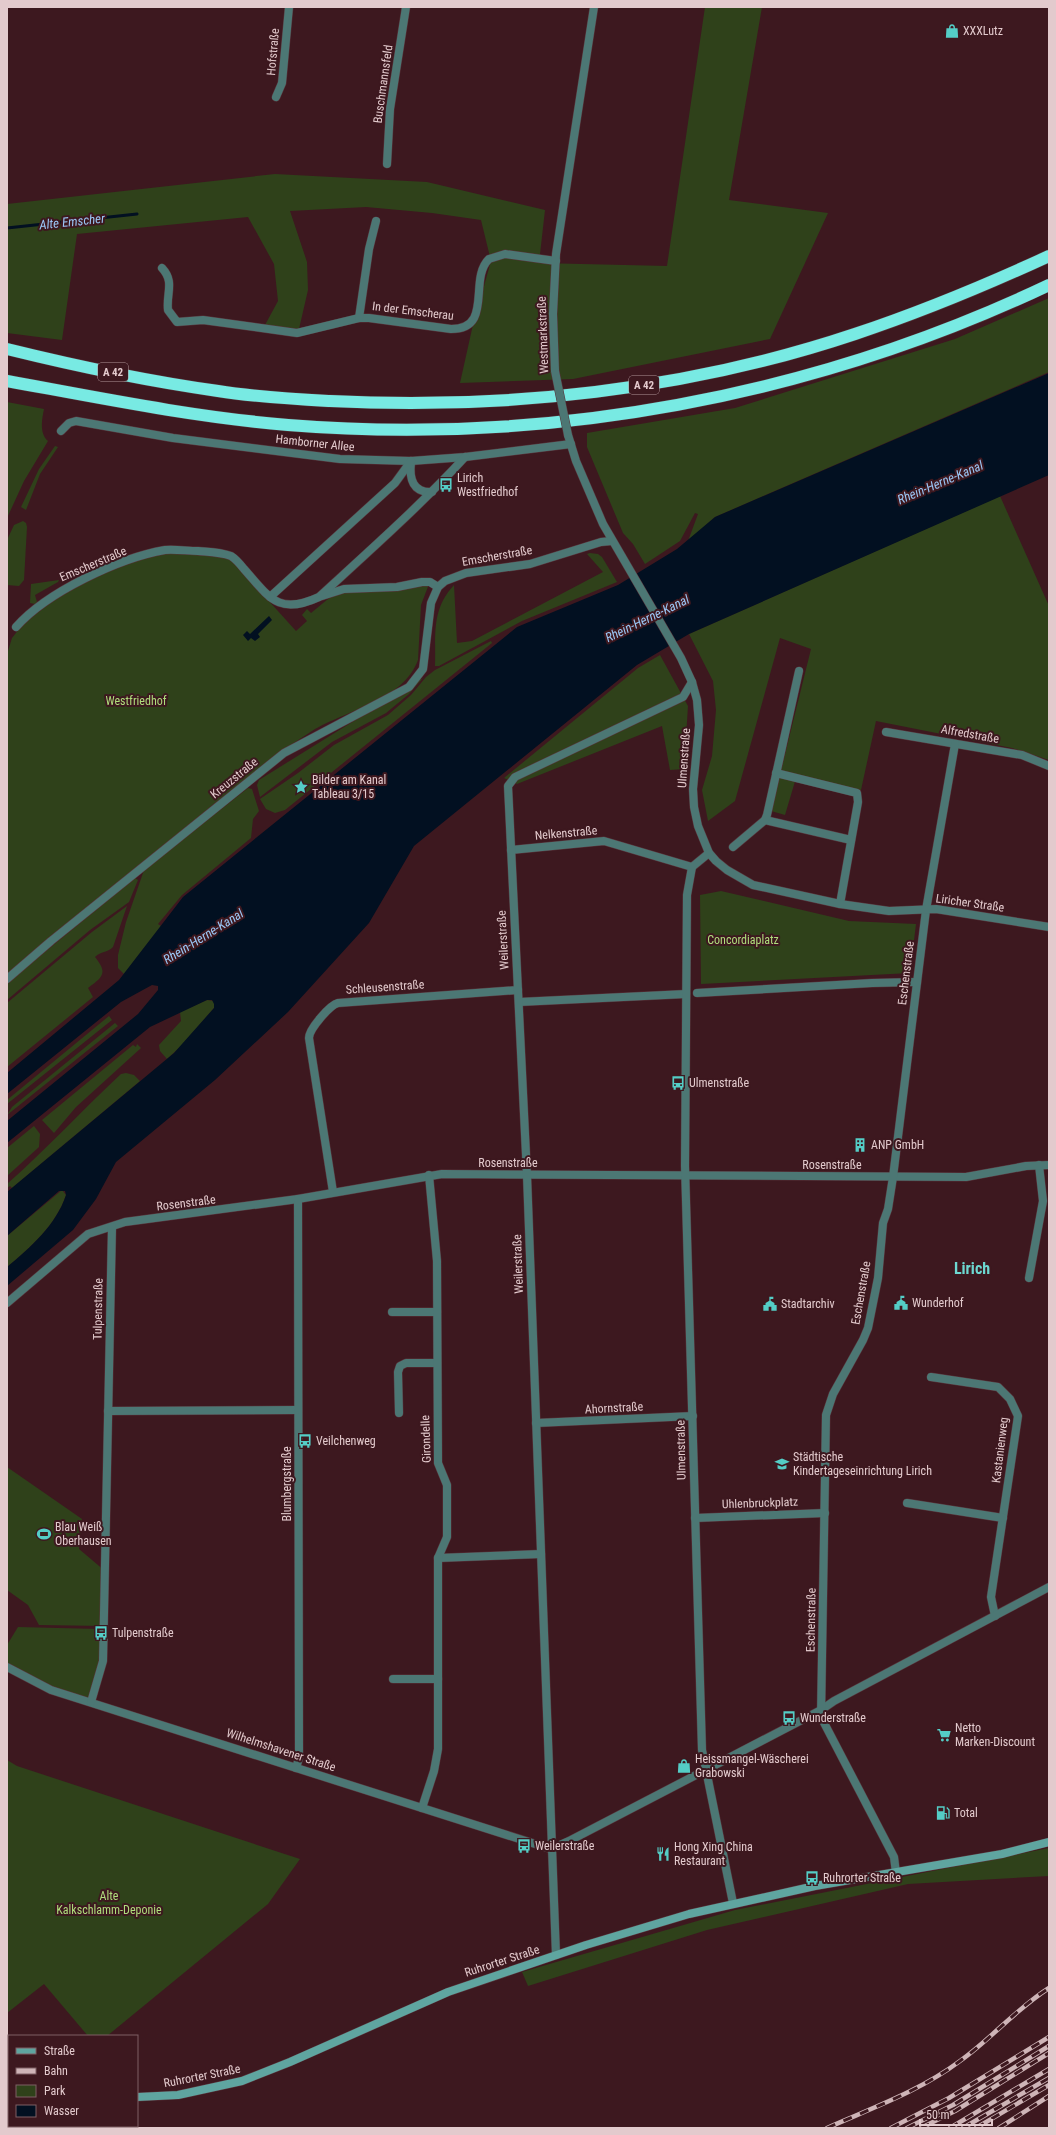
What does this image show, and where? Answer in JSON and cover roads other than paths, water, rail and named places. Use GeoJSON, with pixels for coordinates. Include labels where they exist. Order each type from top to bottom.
{"type":"FeatureCollection","features":[{"type":"Feature","properties":{"kind":"highway","name":"A 42"},"geometry":{"type":"LineString","coordinates":[[7,350],[151,380],[219,391],[292,398],[368,403],[450,403],[530,399],[656,383],[756,362],[853,335],[937,305],[1049,256]]}},
{"type":"Feature","properties":{"kind":"highway","name":"A 42"},"geometry":{"type":"LineString","coordinates":[[7,381],[145,406],[288,425],[372,429],[452,429],[531,425],[658,409],[760,388],[860,360],[946,329],[1049,285]]}},
{"type":"Feature","properties":{"kind":"main road","name":"Ruhrorter Straße"},"geometry":{"type":"LineString","coordinates":[[138,2097],[178,2095],[242,2081],[290,2062],[448,1992],[556,1955],[652,1925],[733,1903],[822,1885],[1002,1854],[1049,1842]]}},
{"type":"Feature","properties":{"kind":"street","name":"Hofstraße"},"geometry":{"type":"LineString","coordinates":[[276,97],[282,83],[289,7]]}},
{"type":"Feature","properties":{"kind":"street","name":"Buschmannsfeld"},"geometry":{"type":"LineString","coordinates":[[387,164],[390,109],[406,7]]}},
{"type":"Feature","properties":{"kind":"street","name":"Westmarkstraße"},"geometry":{"type":"LineString","coordinates":[[594,7],[556,261],[553,314],[555,371],[569,439],[586,487],[612,541],[676,648],[692,682]]}},
{"type":"Feature","properties":{"kind":"street","name":"In der Emscherau"},"geometry":{"type":"LineString","coordinates":[[359,318],[369,244],[376,221]]}},
{"type":"Feature","properties":{"kind":"street","name":"In der Emscherau"},"geometry":{"type":"LineString","coordinates":[[162,268],[167,274],[170,283],[168,310],[177,322],[203,320],[297,333],[359,318],[398,320],[451,329],[462,328],[470,324],[476,315],[481,275],[485,264],[489,259],[505,254],[556,261]]}},
{"type":"Feature","properties":{"kind":"street","name":"Hamborner Allee"},"geometry":{"type":"LineString","coordinates":[[61,431],[69,423],[76,421],[173,438],[340,459],[411,461],[465,457],[569,439]]}},
{"type":"Feature","properties":{"kind":"street","name":"Emscherstraße"},"geometry":{"type":"LineString","coordinates":[[317,598],[432,492],[465,457]]}},
{"type":"Feature","properties":{"kind":"street"},"geometry":{"type":"LineString","coordinates":[[411,461],[410,476],[414,485],[420,490],[432,492]]}},
{"type":"Feature","properties":{"kind":"street"},"geometry":{"type":"LineString","coordinates":[[270,597],[395,483],[411,461]]}},
{"type":"Feature","properties":{"kind":"street","name":"Emscherstraße"},"geometry":{"type":"LineString","coordinates":[[16,627],[44,602],[62,590],[124,562],[166,550],[214,552],[232,557],[270,597],[277,602],[289,606],[344,589],[397,587],[422,582],[430,582],[438,587],[445,581],[457,575],[530,564],[601,542],[612,541]]}},
{"type":"Feature","properties":{"kind":"street","name":"Kreuzstraße"},"geometry":{"type":"LineString","coordinates":[[7,979],[51,941],[284,753],[409,687],[423,670],[426,657],[429,612],[433,597],[438,587]]}},
{"type":"Feature","properties":{"kind":"street"},"geometry":{"type":"LineString","coordinates":[[733,847],[765,820],[799,671]]}},
{"type":"Feature","properties":{"kind":"street","name":"Weilerstraße"},"geometry":{"type":"LineString","coordinates":[[556,1955],[527,1175],[508,790],[512,780],[683,697],[692,682]]}},
{"type":"Feature","properties":{"kind":"street","name":"Ulmenstraße"},"geometry":{"type":"LineString","coordinates":[[692,682],[697,700],[699,725],[694,800],[698,826],[709,853]]}},
{"type":"Feature","properties":{"kind":"street","name":"Alfredstraße"},"geometry":{"type":"LineString","coordinates":[[886,732],[1022,755],[1049,766]]}},
{"type":"Feature","properties":{"kind":"street","name":"Eschenstraße"},"geometry":{"type":"LineString","coordinates":[[896,1873],[894,1857],[821,1717],[826,1415],[833,1394],[864,1340],[868,1328],[878,1278],[883,1223],[888,1209],[893,1177],[926,910],[955,744]]}},
{"type":"Feature","properties":{"kind":"street"},"geometry":{"type":"LineString","coordinates":[[776,773],[855,791],[858,802],[840,904]]}},
{"type":"Feature","properties":{"kind":"street"},"geometry":{"type":"LineString","coordinates":[[765,820],[851,840]]}},
{"type":"Feature","properties":{"kind":"street","name":"Nelkenstraße"},"geometry":{"type":"LineString","coordinates":[[510,850],[604,841],[692,867]]}},
{"type":"Feature","properties":{"kind":"street"},"geometry":{"type":"LineString","coordinates":[[692,867],[709,853]]}},
{"type":"Feature","properties":{"kind":"street","name":"Liricher Straße"},"geometry":{"type":"LineString","coordinates":[[709,853],[721,866],[753,885],[840,904],[889,911],[948,911],[1049,927]]}},
{"type":"Feature","properties":{"kind":"street","name":"Ulmenstraße"},"geometry":{"type":"LineString","coordinates":[[692,867],[687,895],[687,1175],[702,1750],[733,1903]]}},
{"type":"Feature","properties":{"kind":"street"},"geometry":{"type":"LineString","coordinates":[[696,993],[872,983],[917,982]]}},
{"type":"Feature","properties":{"kind":"street","name":"Schleusenstraße"},"geometry":{"type":"LineString","coordinates":[[333,1192],[309,1038],[311,1030],[332,1005],[338,1003],[518,990]]}},
{"type":"Feature","properties":{"kind":"street"},"geometry":{"type":"LineString","coordinates":[[519,1002],[686,994]]}},
{"type":"Feature","properties":{"kind":"street"},"geometry":{"type":"LineString","coordinates":[[1030,1278],[1043,1201],[1039,1165]]}},
{"type":"Feature","properties":{"kind":"street","name":"Rosenstraße"},"geometry":{"type":"LineString","coordinates":[[7,1303],[88,1234],[125,1222],[298,1199],[429,1175],[966,1177],[1039,1165],[1049,1165]]}},
{"type":"Feature","properties":{"kind":"street","name":"Girondelle"},"geometry":{"type":"LineString","coordinates":[[422,1808],[437,1755],[438,1558],[447,1537],[447,1485],[438,1463],[437,1256],[429,1175]]}},
{"type":"Feature","properties":{"kind":"street","name":"Blumbergstraße"},"geometry":{"type":"LineString","coordinates":[[296,1768],[299,1758],[298,1199]]}},
{"type":"Feature","properties":{"kind":"street","name":"Tulpenstraße"},"geometry":{"type":"LineString","coordinates":[[91,1702],[103,1661],[112,1227]]}},
{"type":"Feature","properties":{"kind":"street"},"geometry":{"type":"LineString","coordinates":[[392,1312],[437,1312]]}},
{"type":"Feature","properties":{"kind":"street"},"geometry":{"type":"LineString","coordinates":[[399,1413],[398,1372],[400,1366],[406,1363],[437,1363]]}},
{"type":"Feature","properties":{"kind":"street","name":"Kastanienweg"},"geometry":{"type":"LineString","coordinates":[[931,1377],[998,1387],[1010,1399],[1018,1416],[991,1597],[995,1616]]}},
{"type":"Feature","properties":{"kind":"street"},"geometry":{"type":"LineString","coordinates":[[108,1411],[298,1410]]}},
{"type":"Feature","properties":{"kind":"street","name":"Ahornstraße"},"geometry":{"type":"LineString","coordinates":[[536,1423],[693,1416]]}},
{"type":"Feature","properties":{"kind":"street"},"geometry":{"type":"LineString","coordinates":[[907,1503],[1003,1518]]}},
{"type":"Feature","properties":{"kind":"street","name":"Uhlenbruckplatz"},"geometry":{"type":"LineString","coordinates":[[695,1518],[825,1513]]}},
{"type":"Feature","properties":{"kind":"street"},"geometry":{"type":"LineString","coordinates":[[438,1558],[540,1554]]}},
{"type":"Feature","properties":{"kind":"street"},"geometry":{"type":"LineString","coordinates":[[551,1848],[569,1841],[821,1710],[834,1701],[1049,1587]]}},
{"type":"Feature","properties":{"kind":"street","name":"Wilhelmshavener Straße"},"geometry":{"type":"LineString","coordinates":[[7,1667],[40,1685],[91,1702],[551,1848]]}},
{"type":"Feature","properties":{"kind":"street"},"geometry":{"type":"LineString","coordinates":[[393,1679],[438,1678]]}},
{"type":"Feature","properties":{"kind":"water","name":"Rhein-Herne-Kanal"},"geometry":{"type":"Polygon","coordinates":[[[1049,373],[1049,475],[689,634],[637,665],[414,846],[369,923],[288,1012],[215,1080],[116,1162],[96,1199],[73,1230],[7,1286],[7,1267],[42,1235],[62,1206],[66,1195],[65,1191],[59,1191],[7,1236],[7,1192],[174,1053],[214,1008],[214,1004],[212,1000],[207,1000],[150,1027],[7,1143],[7,1121],[138,1014],[158,990],[158,986],[152,985],[121,1002],[7,1094],[7,1073],[119,980],[183,897],[517,627],[618,585],[677,549],[715,517],[1049,373]]]}},
{"type":"Feature","properties":{"kind":"water"},"geometry":{"type":"Polygon","coordinates":[[[269,616],[272,620],[258,634],[260,637],[255,641],[251,638],[248,641],[243,635],[247,631],[250,634],[269,616]]]}},
{"type":"Feature","properties":{"kind":"waterway","name":"Alte Emscher"},"geometry":{"type":"LineString","coordinates":[[7,228],[137,214]]}},
{"type":"Feature","properties":{"kind":"railway"},"geometry":{"type":"LineString","coordinates":[[827,2128],[912,2090],[945,2072],[982,2043],[1037,1996],[1049,1988]]}},
{"type":"Feature","properties":{"kind":"railway"},"geometry":{"type":"LineString","coordinates":[[891,2128],[949,2098],[1049,2037]]}},
{"type":"Feature","properties":{"kind":"railway"},"geometry":{"type":"LineString","coordinates":[[907,2128],[953,2105],[1049,2046]]}},
{"type":"Feature","properties":{"kind":"railway"},"geometry":{"type":"LineString","coordinates":[[921,2128],[955,2111],[1049,2053]]}},
{"type":"Feature","properties":{"kind":"railway"},"geometry":{"type":"LineString","coordinates":[[950,2128],[1049,2069]]}},
{"type":"Feature","properties":{"kind":"railway"},"geometry":{"type":"LineString","coordinates":[[963,2128],[1049,2078]]}},
{"type":"Feature","properties":{"kind":"railway"},"geometry":{"type":"LineString","coordinates":[[976,2128],[1049,2085]]}},
{"type":"Feature","properties":{"kind":"railway"},"geometry":{"type":"LineString","coordinates":[[999,2128],[1049,2096]]}},
{"type":"Feature","properties":{"kind":"place","name":"XXXLutz"},"geometry":{"type":"Point","coordinates":[952,31]}},
{"type":"Feature","properties":{"kind":"place","name":"Lirich Westfriedhof"},"geometry":{"type":"Point","coordinates":[446,485]}},
{"type":"Feature","properties":{"kind":"place","name":"Bilder am Kanal Tableau 3/15"},"geometry":{"type":"Point","coordinates":[301,787]}},
{"type":"Feature","properties":{"kind":"place","name":"Ulmenstraße"},"geometry":{"type":"Point","coordinates":[678,1083]}},
{"type":"Feature","properties":{"kind":"place","name":"ANP GmbH"},"geometry":{"type":"Point","coordinates":[860,1145]}},
{"type":"Feature","properties":{"kind":"place","name":"Wunderhof"},"geometry":{"type":"Point","coordinates":[901,1303]}},
{"type":"Feature","properties":{"kind":"place","name":"Stadtarchiv"},"geometry":{"type":"Point","coordinates":[770,1304]}},
{"type":"Feature","properties":{"kind":"place","name":"Veilchenweg"},"geometry":{"type":"Point","coordinates":[305,1441]}},
{"type":"Feature","properties":{"kind":"place","name":"Städtische Kindertageseinrichtung Lirich"},"geometry":{"type":"Point","coordinates":[782,1464]}},
{"type":"Feature","properties":{"kind":"place","name":"Blau Weiß Oberhausen"},"geometry":{"type":"Point","coordinates":[44,1534]}},
{"type":"Feature","properties":{"kind":"place","name":"Tulpenstraße"},"geometry":{"type":"Point","coordinates":[101,1633]}},
{"type":"Feature","properties":{"kind":"place","name":"Wunderstraße"},"geometry":{"type":"Point","coordinates":[789,1718]}},
{"type":"Feature","properties":{"kind":"place","name":"Netto Marken-Discount"},"geometry":{"type":"Point","coordinates":[944,1735]}},
{"type":"Feature","properties":{"kind":"place","name":"Heissmangel-Wäscherei Grabowski"},"geometry":{"type":"Point","coordinates":[684,1766]}},
{"type":"Feature","properties":{"kind":"place","name":"Total"},"geometry":{"type":"Point","coordinates":[943,1813]}},
{"type":"Feature","properties":{"kind":"place","name":"Weilerstraße"},"geometry":{"type":"Point","coordinates":[524,1846]}},
{"type":"Feature","properties":{"kind":"place","name":"Hong Xing China Restaurant"},"geometry":{"type":"Point","coordinates":[663,1854]}},
{"type":"Feature","properties":{"kind":"place","name":"Ruhrorter Straße"},"geometry":{"type":"Point","coordinates":[812,1878]}},
{"type":"Feature","properties":{"kind":"district","name":"Lirich"},"geometry":{"type":"Point","coordinates":[972,1268]}},
{"type":"Feature","properties":{"kind":"park label","name":"Westfriedhof"},"geometry":{"type":"Point","coordinates":[136,701]}},
{"type":"Feature","properties":{"kind":"park label","name":"Concordiaplatz"},"geometry":{"type":"Point","coordinates":[743,940]}},
{"type":"Feature","properties":{"kind":"park label","name":"Alte Kalkschlamm-Deponie"},"geometry":{"type":"Point","coordinates":[109,1903]}}]}
